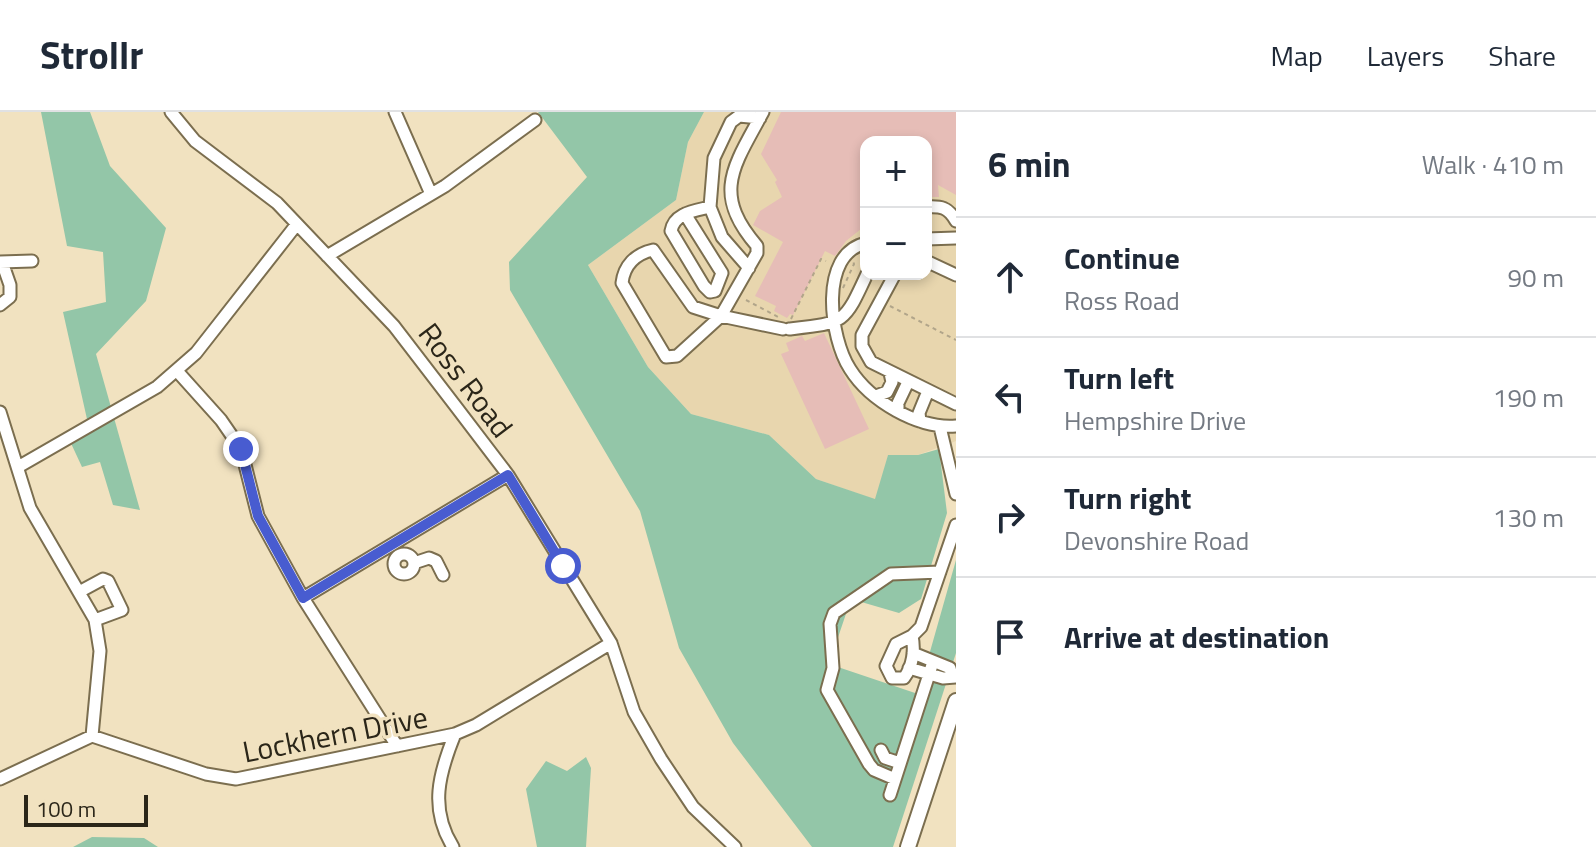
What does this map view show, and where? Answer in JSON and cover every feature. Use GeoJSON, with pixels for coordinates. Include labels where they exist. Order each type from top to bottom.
{"type":"FeatureCollection","features":[{"type":"Feature","properties":{"kind":"main road"},"geometry":{"type":"LineString","coordinates":[[908,847],[956,701]]}},
{"type":"Feature","properties":{"kind":"street","name":"Ross Road"},"geometry":{"type":"LineString","coordinates":[[171,112],[195,141],[277,203],[394,326],[508,475],[611,643],[634,712],[661,759],[693,807],[735,847]]}},
{"type":"Feature","properties":{"kind":"street"},"geometry":{"type":"LineString","coordinates":[[395,112],[431,194]]}},
{"type":"Feature","properties":{"kind":"street"},"geometry":{"type":"LineString","coordinates":[[749,268],[722,237],[710,207],[714,158],[731,122],[739,116],[761,115]]}},
{"type":"Feature","properties":{"kind":"street"},"geometry":{"type":"LineString","coordinates":[[761,115],[735,163],[730,182],[730,198],[741,227],[757,246],[757,253],[721,316],[677,356],[666,357],[622,283],[624,270],[642,252],[653,250],[693,307],[721,316],[786,329],[833,322],[849,314],[864,280]]}},
{"type":"Feature","properties":{"kind":"street"},"geometry":{"type":"LineString","coordinates":[[327,256],[431,194],[535,120]]}},
{"type":"Feature","properties":{"kind":"street"},"geometry":{"type":"LineString","coordinates":[[932,207],[941,206],[956,221]]}},
{"type":"Feature","properties":{"kind":"street"},"geometry":{"type":"LineString","coordinates":[[685,214],[722,273],[715,291],[710,292],[704,286],[671,231],[672,223],[685,214],[710,207]]}},
{"type":"Feature","properties":{"kind":"street"},"geometry":{"type":"LineString","coordinates":[[18,467],[157,387],[177,371],[196,353],[297,224]]}},
{"type":"Feature","properties":{"kind":"street"},"geometry":{"type":"LineString","coordinates":[[932,239],[956,238]]}},
{"type":"Feature","properties":{"kind":"street"},"geometry":{"type":"LineString","coordinates":[[860,246],[840,261],[833,290],[833,322],[850,369],[876,396],[898,410],[940,427],[956,426]]}},
{"type":"Feature","properties":{"kind":"street"},"geometry":{"type":"LineString","coordinates":[[0,305],[10,297],[10,285],[1,262],[32,261]]}},
{"type":"Feature","properties":{"kind":"street"},"geometry":{"type":"LineString","coordinates":[[932,264],[956,275]]}},
{"type":"Feature","properties":{"kind":"street"},"geometry":{"type":"LineString","coordinates":[[892,280],[862,335],[862,346],[871,362],[956,404]]}},
{"type":"Feature","properties":{"kind":"street"},"geometry":{"type":"LineString","coordinates":[[177,371],[221,420],[241,449],[258,516],[303,598],[397,746]]}},
{"type":"Feature","properties":{"kind":"street"},"geometry":{"type":"LineString","coordinates":[[876,396],[887,392],[892,382],[890,373]]}},
{"type":"Feature","properties":{"kind":"street"},"geometry":{"type":"LineString","coordinates":[[898,410],[908,382]]}},
{"type":"Feature","properties":{"kind":"street"},"geometry":{"type":"LineString","coordinates":[[920,421],[919,413],[928,391]]}},
{"type":"Feature","properties":{"kind":"street"},"geometry":{"type":"LineString","coordinates":[[0,412],[30,508],[95,620],[100,651],[92,736],[0,779]]}},
{"type":"Feature","properties":{"kind":"street"},"geometry":{"type":"LineString","coordinates":[[940,427],[956,494]]}},
{"type":"Feature","properties":{"kind":"street"},"geometry":{"type":"LineString","coordinates":[[303,598],[395,550],[508,475]]}},
{"type":"Feature","properties":{"kind":"street"},"geometry":{"type":"LineString","coordinates":[[912,636],[915,648],[909,668],[904,678],[897,680],[888,674],[886,666],[896,644],[921,627],[956,525]]}},
{"type":"Feature","properties":{"kind":"street"},"geometry":{"type":"LineString","coordinates":[[395,550],[410,556],[414,563],[429,558],[436,561],[443,575]]}},
{"type":"Feature","properties":{"kind":"street"},"geometry":{"type":"LineString","coordinates":[[895,779],[874,770],[869,764],[827,690],[833,668],[830,624],[834,613],[891,574],[940,572]]}},
{"type":"Feature","properties":{"kind":"street"},"geometry":{"type":"LineString","coordinates":[[79,592],[103,579],[108,581],[122,610],[95,620]]}},
{"type":"Feature","properties":{"kind":"street","name":"Lockhern Drive"},"geometry":{"type":"LineString","coordinates":[[92,736],[206,774],[236,779],[455,734],[476,725],[611,643]]}},
{"type":"Feature","properties":{"kind":"street"},"geometry":{"type":"LineString","coordinates":[[913,653],[931,668]]}},
{"type":"Feature","properties":{"kind":"street"},"geometry":{"type":"LineString","coordinates":[[909,668],[950,668],[954,676]]}},
{"type":"Feature","properties":{"kind":"street"},"geometry":{"type":"LineString","coordinates":[[890,795],[931,668]]}},
{"type":"Feature","properties":{"kind":"street"},"geometry":{"type":"LineString","coordinates":[[453,847],[440,822],[436,799],[440,776],[455,734]]}},
{"type":"Feature","properties":{"kind":"street"},"geometry":{"type":"LineString","coordinates":[[881,750],[885,758],[900,763]]}},
{"type":"Feature","properties":{"kind":"path"},"geometry":{"type":"LineString","coordinates":[[840,297],[854,264],[848,252]]}},
{"type":"Feature","properties":{"kind":"path"},"geometry":{"type":"LineString","coordinates":[[746,300],[789,323],[821,259],[826,261]]}},
{"type":"Feature","properties":{"kind":"path"},"geometry":{"type":"LineString","coordinates":[[849,274],[860,277]]}},
{"type":"Feature","properties":{"kind":"path"},"geometry":{"type":"LineString","coordinates":[[880,301],[956,340]]}},
{"type":"Feature","properties":{"kind":"shaded area"},"geometry":{"type":"Polygon","coordinates":[[[704,112],[956,112],[956,441],[918,455],[888,455],[876,500],[816,479],[769,435],[691,414],[648,367],[588,265],[676,200],[688,142],[704,112]]]}},
{"type":"Feature","properties":{"kind":"green space"},"geometry":{"type":"Polygon","coordinates":[[[41,112],[90,112],[110,166],[166,228],[146,301],[96,354],[140,510],[113,505],[100,462],[82,467],[69,439],[89,428],[63,312],[106,302],[103,252],[67,246],[41,112]]]}},
{"type":"Feature","properties":{"kind":"green space"},"geometry":{"type":"Polygon","coordinates":[[[538,112],[704,112],[688,142],[676,200],[588,265],[648,367],[691,414],[769,435],[816,479],[875,499],[888,455],[918,455],[939,449],[947,513],[921,599],[899,613],[851,599],[829,664],[918,694],[956,560],[956,653],[893,847],[812,847],[733,743],[679,648],[640,511],[510,290],[509,262],[587,177],[538,112]]]}},
{"type":"Feature","properties":{"kind":"green space"},"geometry":{"type":"Polygon","coordinates":[[[586,757],[591,768],[586,847],[537,847],[526,789],[546,761],[567,771],[586,757]]]}},
{"type":"Feature","properties":{"kind":"green space"},"geometry":{"type":"Polygon","coordinates":[[[92,837],[144,838],[158,847],[73,847],[92,837]]]}},
{"type":"Feature","properties":{"kind":"building"},"geometry":{"type":"Polygon","coordinates":[[[781,112],[956,112],[956,195],[938,185],[939,197],[932,197],[932,136],[860,136],[860,230],[835,256],[825,251],[793,315],[787,318],[774,311],[776,306],[755,296],[783,242],[753,225],[760,211],[782,197],[775,182],[777,180],[761,154],[781,112]]]}},
{"type":"Feature","properties":{"kind":"building"},"geometry":{"type":"Polygon","coordinates":[[[824,333],[869,429],[825,449],[781,354],[789,351],[786,343],[802,336],[805,341],[824,333]]]}},
{"type":"Feature","properties":{"kind":"route"},"geometry":{"type":"LineString","coordinates":[[241,449],[258,516],[303,598],[508,475],[563,566]]}}]}
